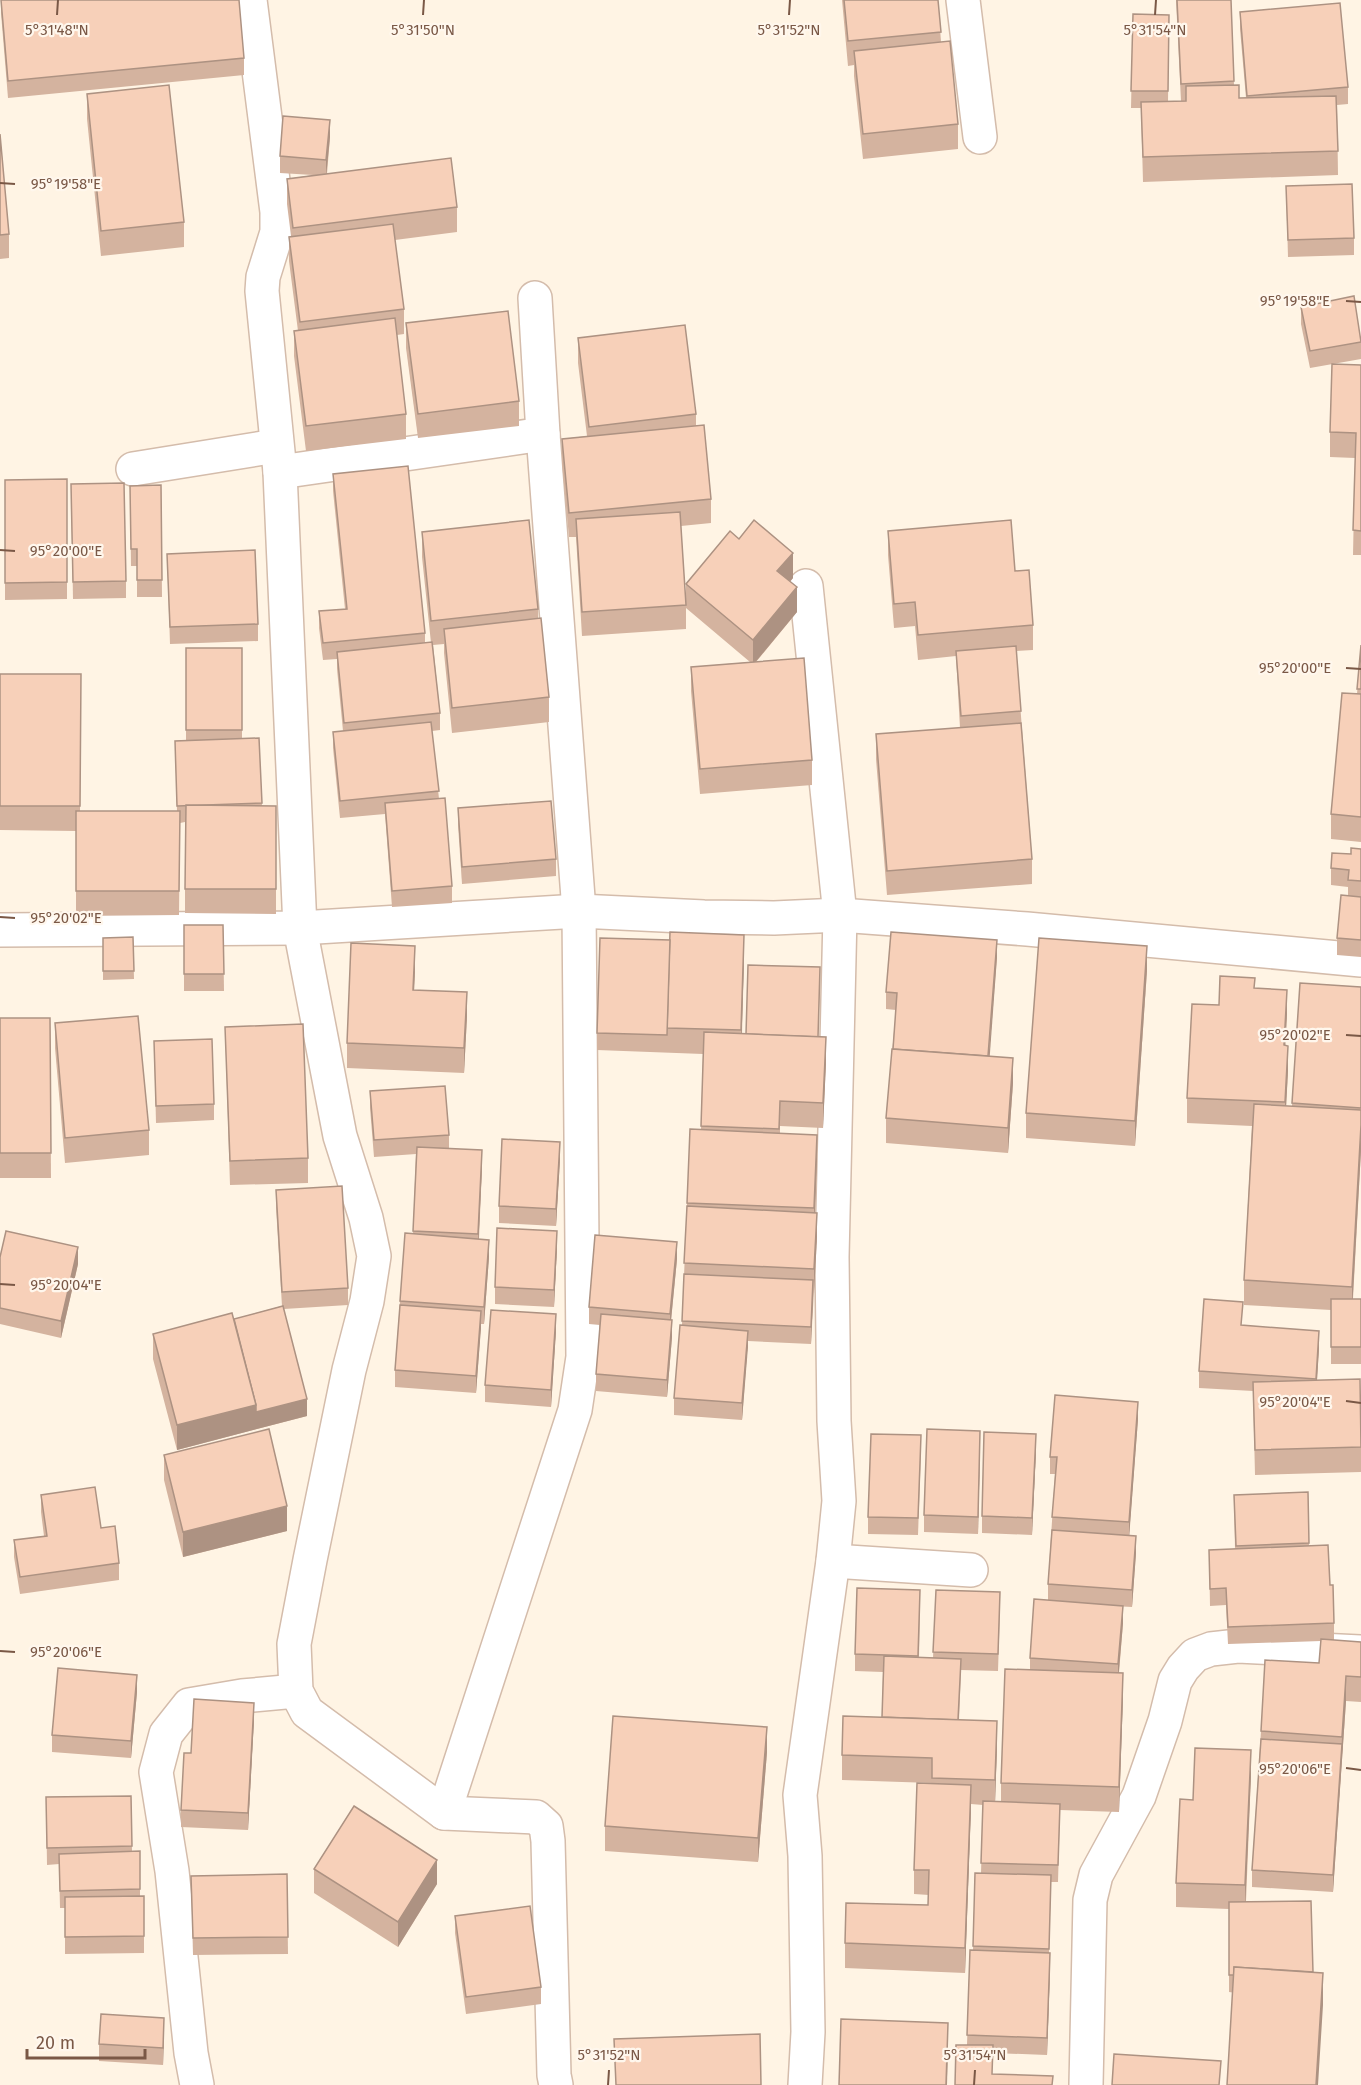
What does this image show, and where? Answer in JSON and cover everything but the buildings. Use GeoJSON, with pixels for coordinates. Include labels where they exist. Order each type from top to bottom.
{"type":"FeatureCollection","features":[{"type":"Feature","properties":{"kind":"street"},"geometry":{"type":"LineString","coordinates":[[250,0],[277,212],[278,232],[263,277],[262,291],[278,459],[300,928],[340,1136],[366,1218],[374,1256],[367,1301],[349,1370],[294,1644],[296,1691],[307,1712],[444,1813],[536,1817],[546,1826],[556,2085]]}},
{"type":"Feature","properties":{"kind":"street"},"geometry":{"type":"LineString","coordinates":[[963,0],[980,137]]}},
{"type":"Feature","properties":{"kind":"street"},"geometry":{"type":"LineString","coordinates":[[444,1813],[575,1410],[583,1358],[579,911],[535,298]]}},
{"type":"Feature","properties":{"kind":"street"},"geometry":{"type":"LineString","coordinates":[[134,469],[278,459],[543,434]]}},
{"type":"Feature","properties":{"kind":"street"},"geometry":{"type":"LineString","coordinates":[[806,586],[840,915],[832,1257],[834,1421],[839,1501],[801,1795],[806,1879],[808,2032],[806,2085]]}},
{"type":"Feature","properties":{"kind":"street"},"geometry":{"type":"LineString","coordinates":[[0,930],[300,928],[579,911],[704,917],[774,918],[840,915],[1027,929],[1361,960]]}},
{"type":"Feature","properties":{"kind":"street"},"geometry":{"type":"LineString","coordinates":[[833,1561],[971,1570]]}},
{"type":"Feature","properties":{"kind":"street"},"geometry":{"type":"LineString","coordinates":[[1086,2085],[1090,1900],[1096,1875],[1139,1796],[1165,1721],[1175,1681],[1183,1668],[1195,1655],[1211,1649],[1238,1646],[1361,1652]]}},
{"type":"Feature","properties":{"kind":"street"},"geometry":{"type":"LineString","coordinates":[[197,2085],[191,2053],[172,1871],[156,1773],[166,1734],[189,1705],[242,1696],[296,1691]]}}]}
